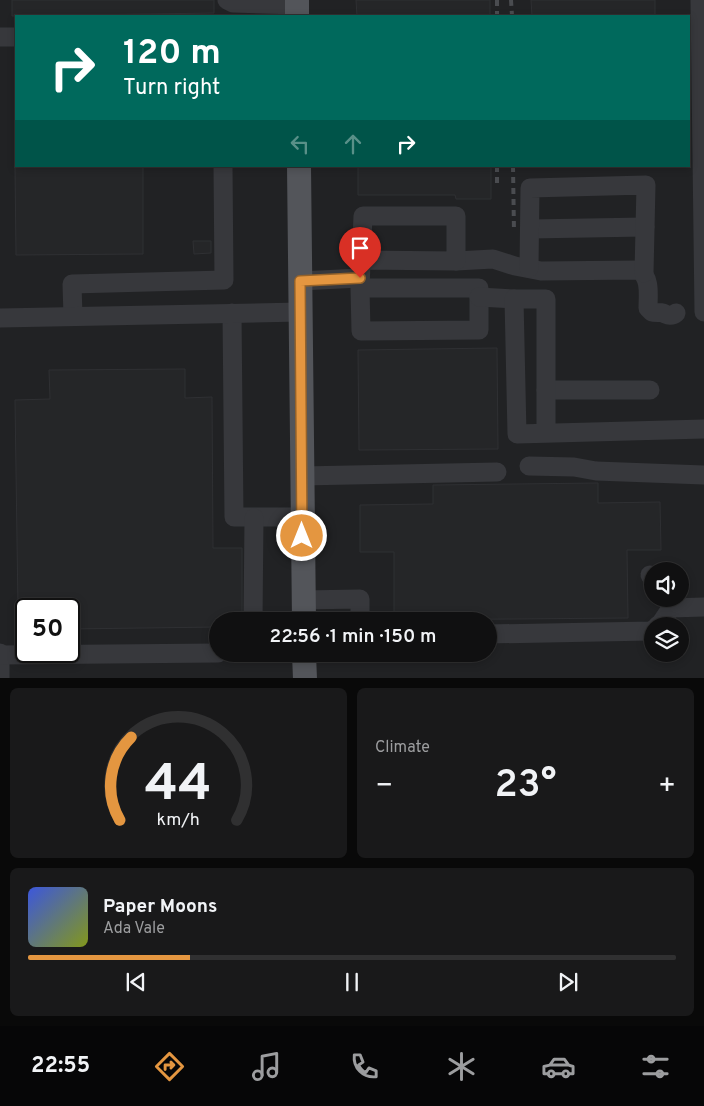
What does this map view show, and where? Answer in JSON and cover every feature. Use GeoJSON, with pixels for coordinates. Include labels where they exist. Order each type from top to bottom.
{"type":"FeatureCollection","features":[{"type":"Feature","properties":{"kind":"main road"},"geometry":{"type":"LineString","coordinates":[[299,167],[304,610]]}},
{"type":"Feature","properties":{"kind":"main road"},"geometry":{"type":"LineString","coordinates":[[304,662],[305,678]]}},
{"type":"Feature","properties":{"kind":"street"},"geometry":{"type":"LineString","coordinates":[[227,0],[233,4],[297,7]]}},
{"type":"Feature","properties":{"kind":"street"},"geometry":{"type":"LineString","coordinates":[[529,268],[530,188],[646,185],[644,273],[648,283],[648,308],[652,312],[704,312],[695,135],[695,37],[700,0]]}},
{"type":"Feature","properties":{"kind":"street"},"geometry":{"type":"LineString","coordinates":[[0,37],[15,37]]}},
{"type":"Feature","properties":{"kind":"street"},"geometry":{"type":"LineString","coordinates":[[73,316],[72,284],[224,280],[223,167]]}},
{"type":"Feature","properties":{"kind":"street"},"geometry":{"type":"LineString","coordinates":[[360,276],[479,288],[479,330],[361,331],[360,276],[363,216],[456,216],[456,261]]}},
{"type":"Feature","properties":{"kind":"street"},"geometry":{"type":"LineString","coordinates":[[530,229],[645,227]]}},
{"type":"Feature","properties":{"kind":"street"},"geometry":{"type":"LineString","coordinates":[[300,281],[360,276],[456,261],[492,259],[541,271],[638,270],[644,273]]}},
{"type":"Feature","properties":{"kind":"street"},"geometry":{"type":"LineString","coordinates":[[479,297],[546,299],[546,433]]}},
{"type":"Feature","properties":{"kind":"street"},"geometry":{"type":"LineString","coordinates":[[514,299],[517,434],[704,429]]}},
{"type":"Feature","properties":{"kind":"street"},"geometry":{"type":"LineString","coordinates":[[0,318],[300,312]]}},
{"type":"Feature","properties":{"kind":"street"},"geometry":{"type":"LineString","coordinates":[[232,313],[234,517],[302,517]]}},
{"type":"Feature","properties":{"kind":"street"},"geometry":{"type":"LineString","coordinates":[[546,390],[650,390]]}},
{"type":"Feature","properties":{"kind":"street"},"geometry":{"type":"LineString","coordinates":[[529,466],[574,467],[596,471],[704,475]]}},
{"type":"Feature","properties":{"kind":"street"},"geometry":{"type":"LineString","coordinates":[[302,476],[497,472]]}},
{"type":"Feature","properties":{"kind":"street"},"geometry":{"type":"LineString","coordinates":[[254,518],[254,612]]}},
{"type":"Feature","properties":{"kind":"street"},"geometry":{"type":"LineString","coordinates":[[304,610],[360,599],[360,612]]}},
{"type":"Feature","properties":{"kind":"street"},"geometry":{"type":"LineString","coordinates":[[689,605],[704,607]]}},
{"type":"Feature","properties":{"kind":"street"},"geometry":{"type":"LineString","coordinates":[[497,634],[644,631]]}},
{"type":"Feature","properties":{"kind":"street"},"geometry":{"type":"LineString","coordinates":[[0,678],[0,654],[209,653]]}},
{"type":"Feature","properties":{"kind":"shaded area"},"geometry":{"type":"Polygon","coordinates":[[[0,0],[704,0],[704,678],[0,678],[0,0]]]}},
{"type":"Feature","properties":{"kind":"building"},"geometry":{"type":"Polygon","coordinates":[[[12,0],[214,0],[214,13],[12,16],[12,0]]]}},
{"type":"Feature","properties":{"kind":"building"},"geometry":{"type":"Polygon","coordinates":[[[356,0],[490,0],[490,15],[357,15],[356,0]]]}},
{"type":"Feature","properties":{"kind":"building"},"geometry":{"type":"Polygon","coordinates":[[[531,0],[655,0],[655,15],[532,15],[531,0]]]}},
{"type":"Feature","properties":{"kind":"building"},"geometry":{"type":"Polygon","coordinates":[[[15,167],[143,167],[143,254],[16,255],[15,167]]]}},
{"type":"Feature","properties":{"kind":"building"},"geometry":{"type":"Polygon","coordinates":[[[358,167],[491,167],[491,199],[456,199],[455,195],[358,195],[358,167]]]}},
{"type":"Feature","properties":{"kind":"building"},"geometry":{"type":"Polygon","coordinates":[[[193,241],[211,241],[211,253],[194,254],[193,241]]]}},
{"type":"Feature","properties":{"kind":"building"},"geometry":{"type":"Polygon","coordinates":[[[497,348],[498,449],[359,450],[358,350],[497,348]]]}},
{"type":"Feature","properties":{"kind":"building"},"geometry":{"type":"Polygon","coordinates":[[[185,369],[185,398],[212,397],[213,548],[242,548],[242,612],[209,612],[209,627],[80,629],[80,598],[18,598],[15,400],[50,399],[49,370],[185,369]]]}},
{"type":"Feature","properties":{"kind":"building"},"geometry":{"type":"Polygon","coordinates":[[[598,483],[598,503],[660,502],[661,550],[627,550],[628,618],[497,619],[497,612],[394,612],[394,552],[360,552],[360,505],[433,504],[433,485],[598,483]]]}},
{"type":"Feature","properties":{"kind":"railway"},"geometry":{"type":"LineString","coordinates":[[497,0],[497,15]]}},
{"type":"Feature","properties":{"kind":"railway"},"geometry":{"type":"LineString","coordinates":[[511,0],[512,15]]}},
{"type":"Feature","properties":{"kind":"railway"},"geometry":{"type":"LineString","coordinates":[[497,167],[497,184]]}},
{"type":"Feature","properties":{"kind":"railway"},"geometry":{"type":"LineString","coordinates":[[513,167],[514,232]]}},
{"type":"Feature","properties":{"kind":"route"},"geometry":{"type":"LineString","coordinates":[[302,536],[300,281],[360,278]]}}]}
